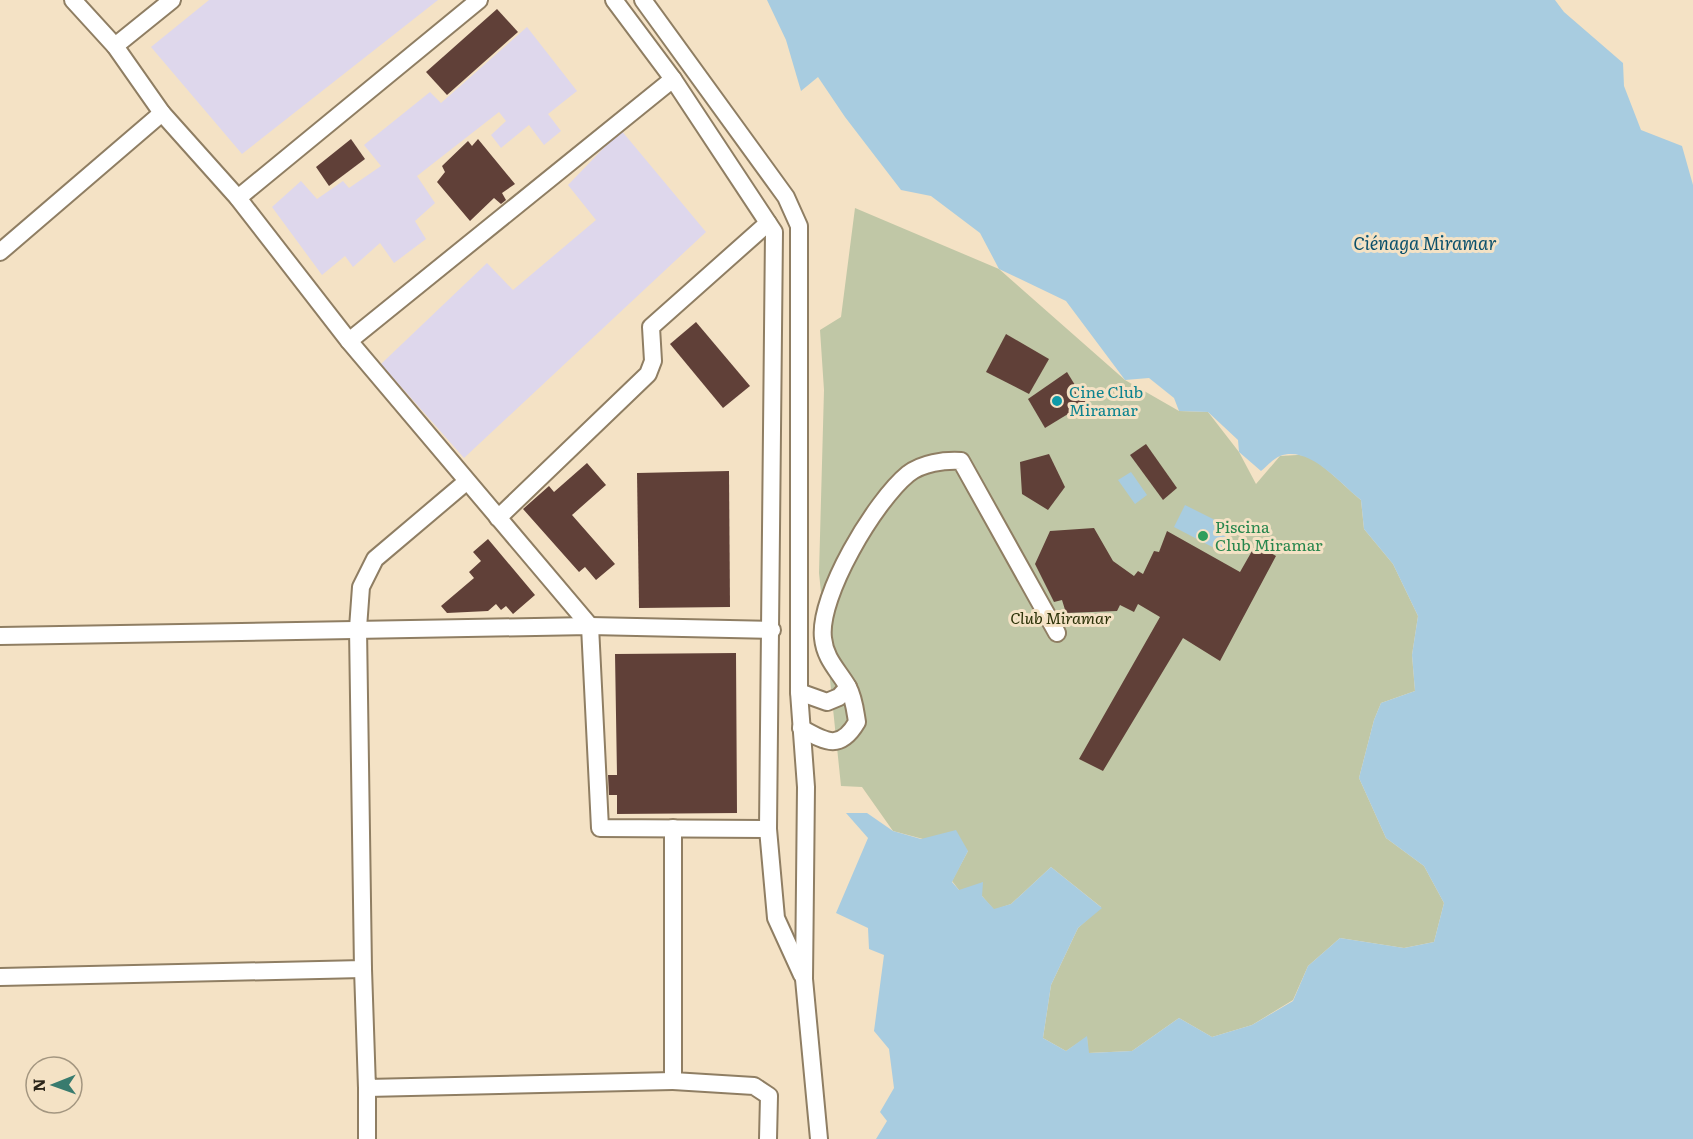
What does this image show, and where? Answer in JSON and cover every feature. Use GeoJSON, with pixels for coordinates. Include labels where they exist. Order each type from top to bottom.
{"type":"FeatureCollection","features":[{"type":"Feature","properties":{"kind":"street"},"geometry":{"type":"LineString","coordinates":[[74,0],[115,46],[162,113],[238,198],[349,341],[590,626],[600,828],[768,829]]}},
{"type":"Feature","properties":{"kind":"street"},"geometry":{"type":"LineString","coordinates":[[115,46],[172,0]]}},
{"type":"Feature","properties":{"kind":"street"},"geometry":{"type":"LineString","coordinates":[[238,198],[479,0]]}},
{"type":"Feature","properties":{"kind":"street"},"geometry":{"type":"LineString","coordinates":[[614,0],[673,79],[774,232],[772,630],[768,829],[776,918],[804,978]]}},
{"type":"Feature","properties":{"kind":"street"},"geometry":{"type":"LineString","coordinates":[[643,0],[786,196],[799,226],[799,692],[806,787],[804,978],[819,1139]]}},
{"type":"Feature","properties":{"kind":"street"},"geometry":{"type":"LineString","coordinates":[[349,341],[673,79]]}},
{"type":"Feature","properties":{"kind":"street"},"geometry":{"type":"LineString","coordinates":[[0,252],[162,113]]}},
{"type":"Feature","properties":{"kind":"street"},"geometry":{"type":"LineString","coordinates":[[498,518],[648,374],[653,361],[651,327],[768,223]]}},
{"type":"Feature","properties":{"kind":"street"},"geometry":{"type":"LineString","coordinates":[[801,728],[824,741],[838,741],[849,735],[857,722],[848,687],[827,657],[822,636],[834,582],[855,543],[909,474],[945,460],[961,461],[1057,633]]}},
{"type":"Feature","properties":{"kind":"street"},"geometry":{"type":"LineString","coordinates":[[367,1139],[368,1088],[363,969],[358,628],[361,587],[375,559],[466,482]]}},
{"type":"Feature","properties":{"kind":"street"},"geometry":{"type":"LineString","coordinates":[[0,636],[358,628],[590,626],[772,630]]}},
{"type":"Feature","properties":{"kind":"street"},"geometry":{"type":"LineString","coordinates":[[799,692],[827,702],[839,697],[848,687]]}},
{"type":"Feature","properties":{"kind":"street"},"geometry":{"type":"LineString","coordinates":[[673,828],[673,1081]]}},
{"type":"Feature","properties":{"kind":"street"},"geometry":{"type":"LineString","coordinates":[[0,977],[363,969]]}},
{"type":"Feature","properties":{"kind":"street"},"geometry":{"type":"LineString","coordinates":[[368,1088],[673,1081],[754,1086],[769,1096],[768,1139]]}},
{"type":"Feature","properties":{"kind":"shaded area"},"geometry":{"type":"Polygon","coordinates":[[[209,0],[438,0],[242,154],[151,47],[209,0]]]}},
{"type":"Feature","properties":{"kind":"shaded area"},"geometry":{"type":"Polygon","coordinates":[[[527,27],[577,91],[548,114],[561,131],[544,145],[529,125],[501,148],[491,135],[506,121],[499,112],[417,176],[435,203],[415,221],[426,239],[394,263],[380,243],[353,267],[345,256],[322,275],[272,207],[301,181],[317,199],[343,181],[349,188],[381,166],[364,145],[430,92],[441,103],[527,27]]]}},
{"type":"Feature","properties":{"kind":"shaded area"},"geometry":{"type":"Polygon","coordinates":[[[621,130],[706,232],[464,458],[381,364],[487,263],[513,290],[596,220],[568,185],[621,130]]]}},
{"type":"Feature","properties":{"kind":"green space","name":"Club Miramar"},"geometry":{"type":"Polygon","coordinates":[[[855,208],[999,269],[1125,380],[1179,411],[1208,412],[1239,452],[1256,484],[1280,456],[1302,455],[1318,463],[1361,500],[1364,529],[1393,564],[1418,616],[1412,655],[1415,691],[1381,703],[1374,720],[1359,778],[1386,838],[1424,866],[1444,903],[1434,942],[1404,948],[1340,938],[1308,966],[1293,1000],[1252,1025],[1212,1037],[1179,1018],[1132,1051],[1088,1053],[1087,1037],[1066,1051],[1043,1038],[1051,985],[1078,928],[1101,907],[1051,867],[1011,904],[994,910],[982,896],[959,890],[952,881],[968,851],[893,831],[862,787],[841,786],[819,573],[824,390],[820,330],[841,317],[855,208]]]}},
{"type":"Feature","properties":{"kind":"water","name":"Ciénaga Miramar"},"geometry":{"type":"Polygon","coordinates":[[[767,0],[1555,0],[1564,12],[1623,63],[1624,86],[1641,130],[1682,146],[1693,185],[1693,1139],[876,1139],[887,1121],[880,1112],[894,1088],[889,1049],[874,1031],[884,955],[869,949],[868,928],[836,913],[868,838],[846,813],[867,813],[893,831],[921,839],[956,830],[968,851],[952,882],[959,890],[983,882],[982,896],[994,909],[1011,904],[1051,867],[1102,908],[1078,928],[1051,985],[1043,1038],[1066,1051],[1087,1036],[1089,1053],[1132,1051],[1179,1018],[1212,1037],[1252,1025],[1293,1001],[1308,966],[1340,938],[1404,948],[1434,942],[1444,903],[1424,866],[1386,838],[1359,778],[1374,720],[1381,703],[1415,691],[1412,655],[1418,616],[1393,564],[1364,529],[1361,500],[1334,476],[1313,461],[1291,454],[1277,457],[1261,471],[1239,452],[1238,440],[1208,412],[1179,411],[1174,398],[1149,378],[1125,380],[1066,301],[999,269],[980,233],[931,196],[901,190],[845,117],[818,77],[801,91],[786,40],[767,0]]]}},
{"type":"Feature","properties":{"kind":"water"},"geometry":{"type":"Polygon","coordinates":[[[1131,472],[1147,495],[1135,504],[1118,480],[1131,472]]]}},
{"type":"Feature","properties":{"kind":"water"},"geometry":{"type":"Polygon","coordinates":[[[1185,505],[1231,528],[1220,551],[1174,527],[1185,505]]]}},
{"type":"Feature","properties":{"kind":"building"},"geometry":{"type":"Polygon","coordinates":[[[497,9],[518,32],[447,95],[426,72],[497,9]]]}},
{"type":"Feature","properties":{"kind":"building"},"geometry":{"type":"Polygon","coordinates":[[[351,139],[365,159],[329,186],[316,167],[351,139]]]}},
{"type":"Feature","properties":{"kind":"building"},"geometry":{"type":"Polygon","coordinates":[[[478,139],[515,184],[502,193],[506,200],[501,204],[494,198],[470,221],[437,182],[445,172],[442,166],[468,141],[472,146],[478,139]]]}},
{"type":"Feature","properties":{"kind":"building"},"geometry":{"type":"Polygon","coordinates":[[[696,322],[750,386],[723,408],[670,344],[696,322]]]}},
{"type":"Feature","properties":{"kind":"building"},"geometry":{"type":"Polygon","coordinates":[[[1006,334],[1049,359],[1029,394],[986,372],[1006,334]]]}},
{"type":"Feature","properties":{"kind":"building","name":"Cine Club Miramar"},"geometry":{"type":"Polygon","coordinates":[[[1067,372],[1086,403],[1045,428],[1028,399],[1067,372]]]}},
{"type":"Feature","properties":{"kind":"building"},"geometry":{"type":"Polygon","coordinates":[[[1146,444],[1177,488],[1163,500],[1130,455],[1146,444]]]}},
{"type":"Feature","properties":{"kind":"building"},"geometry":{"type":"Polygon","coordinates":[[[1049,454],[1065,487],[1048,510],[1022,494],[1020,462],[1049,454]]]}},
{"type":"Feature","properties":{"kind":"building"},"geometry":{"type":"Polygon","coordinates":[[[587,463],[606,485],[572,515],[615,564],[596,580],[585,567],[579,572],[523,509],[549,486],[554,492],[587,463]]]}},
{"type":"Feature","properties":{"kind":"building"},"geometry":{"type":"Polygon","coordinates":[[[729,471],[730,607],[639,608],[637,473],[729,471]]]}},
{"type":"Feature","properties":{"kind":"building"},"geometry":{"type":"Polygon","coordinates":[[[1094,528],[1113,561],[1134,576],[1138,571],[1143,574],[1154,551],[1159,552],[1167,531],[1240,572],[1256,544],[1276,556],[1220,661],[1183,638],[1103,771],[1079,759],[1160,617],[1138,604],[1134,612],[1120,605],[1117,611],[1066,613],[1062,600],[1054,602],[1035,564],[1050,531],[1094,528]]]}},
{"type":"Feature","properties":{"kind":"building"},"geometry":{"type":"Polygon","coordinates":[[[488,539],[535,595],[513,614],[506,606],[501,610],[496,604],[488,611],[447,613],[441,606],[474,578],[469,572],[481,561],[473,552],[488,539]]]}},
{"type":"Feature","properties":{"kind":"building"},"geometry":{"type":"Polygon","coordinates":[[[736,653],[737,813],[617,814],[617,795],[609,795],[608,775],[617,775],[615,654],[736,653]]]}},
{"type":"Feature","properties":{"kind":"place","name":"Cine Club Miramar"},"geometry":{"type":"Point","coordinates":[1057,401]}},
{"type":"Feature","properties":{"kind":"place","name":"Piscina Club Miramar"},"geometry":{"type":"Point","coordinates":[1203,536]}}]}
